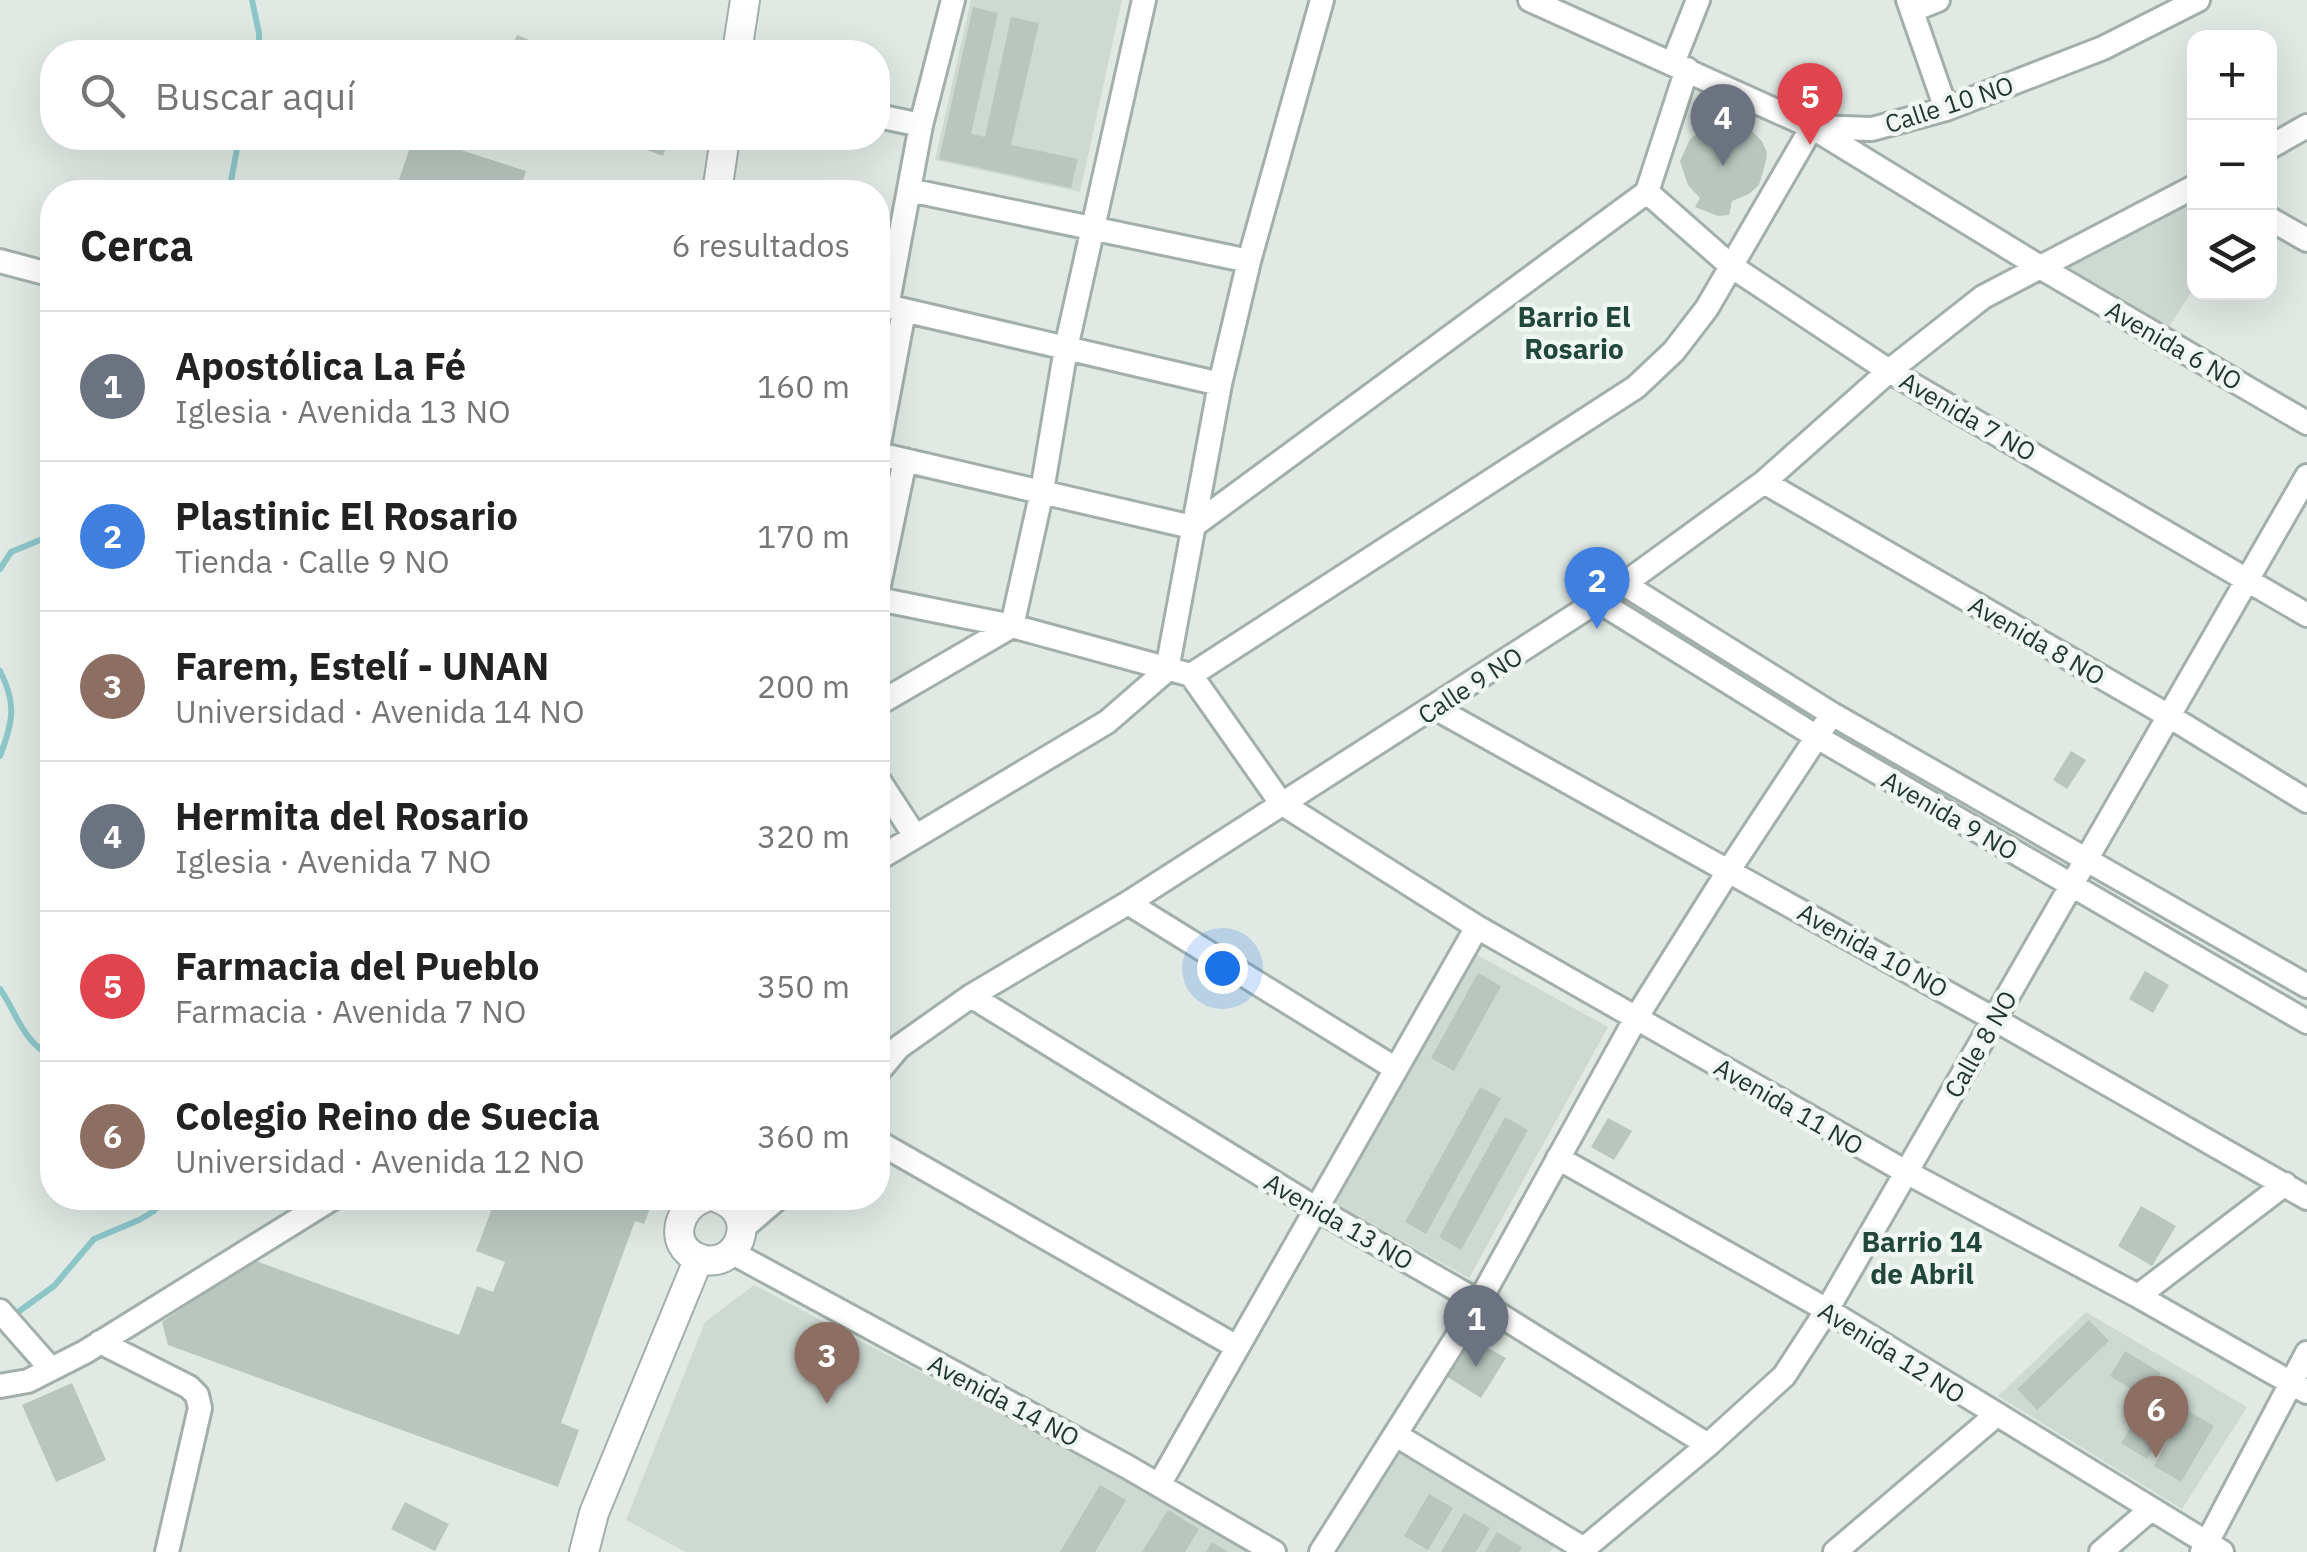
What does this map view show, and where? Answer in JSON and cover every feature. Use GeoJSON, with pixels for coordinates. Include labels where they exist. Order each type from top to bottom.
{"type":"FeatureCollection","features":[{"type":"Feature","properties":{"kind":"street"},"geometry":{"type":"LineString","coordinates":[[739,40],[745,0]]}},
{"type":"Feature","properties":{"kind":"street"},"geometry":{"type":"LineString","coordinates":[[952,0],[921,125],[890,307],[1220,384]]}},
{"type":"Feature","properties":{"kind":"street"},"geometry":{"type":"LineString","coordinates":[[890,697],[1012,626],[1042,491],[1066,348],[1144,0]]}},
{"type":"Feature","properties":{"kind":"street"},"geometry":{"type":"LineString","coordinates":[[890,851],[1107,722],[1167,670],[1220,384],[1249,261],[1322,0]]}},
{"type":"Feature","properties":{"kind":"street","name":"Calle 10 NO"},"geometry":{"type":"LineString","coordinates":[[1530,0],[1812,127],[1872,129],[1946,109],[2103,48],[2198,0]]}},
{"type":"Feature","properties":{"kind":"street"},"geometry":{"type":"LineString","coordinates":[[890,455],[1192,527],[1647,192],[1698,0]]}},
{"type":"Feature","properties":{"kind":"street"},"geometry":{"type":"LineString","coordinates":[[1938,0],[1910,5],[1946,109]]}},
{"type":"Feature","properties":{"kind":"street"},"geometry":{"type":"LineString","coordinates":[[890,119],[921,125]]}},
{"type":"Feature","properties":{"kind":"street"},"geometry":{"type":"LineString","coordinates":[[2277,143],[2307,126]]}},
{"type":"Feature","properties":{"kind":"street"},"geometry":{"type":"LineString","coordinates":[[1190,676],[1636,386],[1685,337],[1707,308],[1812,127],[2040,267]]}},
{"type":"Feature","properties":{"kind":"street"},"geometry":{"type":"LineString","coordinates":[[720,180],[723,150]]}},
{"type":"Feature","properties":{"kind":"street"},"geometry":{"type":"LineString","coordinates":[[909,190],[1249,261]]}},
{"type":"Feature","properties":{"kind":"street","name":"Calle 9 NO"},"geometry":{"type":"LineString","coordinates":[[890,1058],[971,996],[1128,902],[1624,584],[1764,482],[1889,371],[1983,296],[2187,191]]}},
{"type":"Feature","properties":{"kind":"street","name":"Avenida 7 NO"},"geometry":{"type":"LineString","coordinates":[[1647,192],[1732,266],[1889,371],[2307,615]]}},
{"type":"Feature","properties":{"kind":"street"},"geometry":{"type":"LineString","coordinates":[[2277,223],[2307,240]]}},
{"type":"Feature","properties":{"kind":"street"},"geometry":{"type":"LineString","coordinates":[[0,261],[40,272]]}},
{"type":"Feature","properties":{"kind":"street","name":"Avenida 6 NO"},"geometry":{"type":"LineString","coordinates":[[2040,267],[2307,423]]}},
{"type":"Feature","properties":{"kind":"street"},"geometry":{"type":"LineString","coordinates":[[890,534],[906,460]]}},
{"type":"Feature","properties":{"kind":"street","name":"Calle 8 NO"},"geometry":{"type":"LineString","coordinates":[[1582,1550],[1784,1376],[1827,1310],[2307,476]]}},
{"type":"Feature","properties":{"kind":"street","name":"Avenida 8 NO"},"geometry":{"type":"LineString","coordinates":[[1764,482],[2307,801]]}},
{"type":"Feature","properties":{"kind":"street","name":"Avenida 9 NO"},"geometry":{"type":"LineString","coordinates":[[1624,584],[1832,714],[2307,986]]}},
{"type":"Feature","properties":{"kind":"street"},"geometry":{"type":"LineString","coordinates":[[890,601],[1012,626],[1190,676],[1281,803]]}},
{"type":"Feature","properties":{"kind":"street","name":"Avenida 9 NO"},"geometry":{"type":"LineString","coordinates":[[1598,601],[1817,737],[2307,1022]]}},
{"type":"Feature","properties":{"kind":"street","name":"Avenida 10 NO"},"geometry":{"type":"LineString","coordinates":[[1435,708],[2307,1198]]}},
{"type":"Feature","properties":{"kind":"street"},"geometry":{"type":"LineString","coordinates":[[1320,1552],[1479,1302],[1636,1018],[1832,714]]}},
{"type":"Feature","properties":{"kind":"street"},"geometry":{"type":"LineString","coordinates":[[890,798],[915,836]]}},
{"type":"Feature","properties":{"kind":"street","name":"Avenida 11 NO"},"geometry":{"type":"LineString","coordinates":[[1281,803],[1477,927],[1906,1172],[2298,1387]]}},
{"type":"Feature","properties":{"kind":"street"},"geometry":{"type":"LineString","coordinates":[[1128,902],[1396,1069]]}},
{"type":"Feature","properties":{"kind":"street"},"geometry":{"type":"LineString","coordinates":[[1159,1485],[1477,927]]}},
{"type":"Feature","properties":{"kind":"street","name":"Avenida 13 NO"},"geometry":{"type":"LineString","coordinates":[[971,996],[1708,1445]]}},
{"type":"Feature","properties":{"kind":"street"},"geometry":{"type":"LineString","coordinates":[[890,1149],[1236,1348]]}},
{"type":"Feature","properties":{"kind":"street","name":"Avenida 12 NO"},"geometry":{"type":"LineString","coordinates":[[1558,1158],[1827,1310],[2210,1549]]}},
{"type":"Feature","properties":{"kind":"street"},"geometry":{"type":"LineString","coordinates":[[2138,1296],[2285,1184]]}},
{"type":"Feature","properties":{"kind":"street"},"geometry":{"type":"LineString","coordinates":[[0,1386],[28,1381],[52,1370],[314,1210]]}},
{"type":"Feature","properties":{"kind":"street"},"geometry":{"type":"LineString","coordinates":[[684,1210],[678,1227],[684,1246],[700,1258],[716,1260],[766,1210]]}},
{"type":"Feature","properties":{"kind":"street"},"geometry":{"type":"LineString","coordinates":[[734,1210],[736,1241]]}},
{"type":"Feature","properties":{"kind":"street","name":"Avenida 14 NO"},"geometry":{"type":"LineString","coordinates":[[736,1241],[1274,1552]]}},
{"type":"Feature","properties":{"kind":"street"},"geometry":{"type":"LineString","coordinates":[[584,1552],[594,1514],[700,1258]]}},
{"type":"Feature","properties":{"kind":"street"},"geometry":{"type":"LineString","coordinates":[[0,1311],[52,1370]]}},
{"type":"Feature","properties":{"kind":"street"},"geometry":{"type":"LineString","coordinates":[[100,1342],[197,1394],[200,1408],[167,1552]]}},
{"type":"Feature","properties":{"kind":"street"},"geometry":{"type":"LineString","coordinates":[[2210,1549],[2298,1387],[2307,1353]]}},
{"type":"Feature","properties":{"kind":"street"},"geometry":{"type":"LineString","coordinates":[[1835,1552],[1995,1416]]}},
{"type":"Feature","properties":{"kind":"street"},"geometry":{"type":"LineString","coordinates":[[1396,1435],[1582,1550]]}},
{"type":"Feature","properties":{"kind":"street"},"geometry":{"type":"LineString","coordinates":[[2101,1552],[2150,1510]]}},
{"type":"Feature","properties":{"kind":"shaded area"},"geometry":{"type":"Polygon","coordinates":[[[971,0],[1122,0],[1080,192],[935,160],[971,0]]]}},
{"type":"Feature","properties":{"kind":"shaded area"},"geometry":{"type":"Polygon","coordinates":[[[2187,194],[2187,299],[2167,330],[2062,270],[2187,194]]]}},
{"type":"Feature","properties":{"kind":"shaded area"},"geometry":{"type":"Polygon","coordinates":[[[1470,951],[1608,1027],[1469,1278],[1331,1201],[1470,951]]]}},
{"type":"Feature","properties":{"kind":"shaded area"},"geometry":{"type":"Polygon","coordinates":[[[754,1285],[1138,1486],[1251,1552],[686,1552],[626,1520],[705,1322],[754,1285]]]}},
{"type":"Feature","properties":{"kind":"shaded area"},"geometry":{"type":"Polygon","coordinates":[[[2086,1312],[2247,1407],[2182,1509],[1998,1396],[2086,1312]]]}},
{"type":"Feature","properties":{"kind":"shaded area"},"geometry":{"type":"Polygon","coordinates":[[[1399,1446],[1565,1539],[1549,1552],[1331,1552],[1399,1446]]]}},
{"type":"Feature","properties":{"kind":"building"},"geometry":{"type":"Polygon","coordinates":[[[973,7],[998,13],[971,134],[985,137],[1011,17],[1039,23],[1011,145],[1078,159],[1071,188],[939,159],[973,7]]]}},
{"type":"Feature","properties":{"kind":"building"},"geometry":{"type":"Polygon","coordinates":[[[1730,110],[1731,124],[1745,125],[1762,141],[1767,153],[1759,185],[1732,201],[1729,215],[1718,216],[1695,207],[1700,198],[1688,185],[1680,161],[1690,139],[1710,125],[1709,114],[1730,110]]]}},
{"type":"Feature","properties":{"kind":"building"},"geometry":{"type":"Polygon","coordinates":[[[409,150],[460,150],[526,171],[523,180],[399,180],[409,150]]]}},
{"type":"Feature","properties":{"kind":"building"},"geometry":{"type":"Polygon","coordinates":[[[2071,751],[2086,760],[2067,789],[2053,780],[2071,751]]]}},
{"type":"Feature","properties":{"kind":"building"},"geometry":{"type":"Polygon","coordinates":[[[2145,971],[2169,985],[2153,1013],[2129,999],[2145,971]]]}},
{"type":"Feature","properties":{"kind":"building"},"geometry":{"type":"Polygon","coordinates":[[[1478,973],[1501,986],[1454,1071],[1431,1058],[1478,973]]]}},
{"type":"Feature","properties":{"kind":"building"},"geometry":{"type":"Polygon","coordinates":[[[1480,1087],[1501,1098],[1426,1234],[1405,1222],[1480,1087]]]}},
{"type":"Feature","properties":{"kind":"building"},"geometry":{"type":"Polygon","coordinates":[[[1505,1117],[1528,1130],[1461,1250],[1439,1237],[1505,1117]]]}},
{"type":"Feature","properties":{"kind":"building"},"geometry":{"type":"Polygon","coordinates":[[[1608,1118],[1632,1131],[1614,1160],[1591,1147],[1608,1118]]]}},
{"type":"Feature","properties":{"kind":"building"},"geometry":{"type":"Polygon","coordinates":[[[2141,1206],[2176,1226],[2152,1266],[2118,1246],[2141,1206]]]}},
{"type":"Feature","properties":{"kind":"building"},"geometry":{"type":"Polygon","coordinates":[[[491,1210],[649,1210],[644,1224],[635,1221],[561,1423],[579,1430],[558,1487],[168,1345],[162,1322],[253,1260],[459,1335],[477,1286],[493,1292],[505,1262],[476,1251],[491,1210]]]}},
{"type":"Feature","properties":{"kind":"building"},"geometry":{"type":"Polygon","coordinates":[[[2089,1320],[2109,1341],[2037,1410],[2017,1389],[2089,1320]]]}},
{"type":"Feature","properties":{"kind":"building"},"geometry":{"type":"Polygon","coordinates":[[[1470,1338],[1506,1358],[1481,1398],[1446,1376],[1470,1338]]]}},
{"type":"Feature","properties":{"kind":"building"},"geometry":{"type":"Polygon","coordinates":[[[2125,1351],[2161,1373],[2146,1398],[2110,1376],[2125,1351]]]}},
{"type":"Feature","properties":{"kind":"building"},"geometry":{"type":"Polygon","coordinates":[[[72,1383],[106,1460],[56,1482],[22,1405],[72,1383]]]}},
{"type":"Feature","properties":{"kind":"building"},"geometry":{"type":"Polygon","coordinates":[[[2151,1394],[2177,1411],[2147,1459],[2121,1443],[2151,1394]]]}},
{"type":"Feature","properties":{"kind":"building"},"geometry":{"type":"Polygon","coordinates":[[[2186,1410],[2214,1426],[2181,1482],[2154,1466],[2186,1410]]]}},
{"type":"Feature","properties":{"kind":"building"},"geometry":{"type":"Polygon","coordinates":[[[1100,1485],[1126,1500],[1095,1552],[1060,1552],[1100,1485]]]}},
{"type":"Feature","properties":{"kind":"building"},"geometry":{"type":"Polygon","coordinates":[[[1429,1494],[1453,1508],[1428,1550],[1404,1536],[1429,1494]]]}},
{"type":"Feature","properties":{"kind":"building"},"geometry":{"type":"Polygon","coordinates":[[[405,1502],[449,1524],[435,1551],[391,1529],[405,1502]]]}},
{"type":"Feature","properties":{"kind":"building"},"geometry":{"type":"Polygon","coordinates":[[[1168,1510],[1199,1529],[1185,1552],[1142,1552],[1168,1510]]]}},
{"type":"Feature","properties":{"kind":"building"},"geometry":{"type":"Polygon","coordinates":[[[1464,1513],[1490,1528],[1476,1552],[1441,1552],[1464,1513]]]}},
{"type":"Feature","properties":{"kind":"building"},"geometry":{"type":"Polygon","coordinates":[[[1497,1532],[1522,1547],[1519,1552],[1485,1552],[1497,1532]]]}},
{"type":"Feature","properties":{"kind":"building"},"geometry":{"type":"Polygon","coordinates":[[[1212,1542],[1228,1552],[1206,1552],[1212,1542]]]}},
{"type":"Feature","properties":{"kind":"waterway"},"geometry":{"type":"LineString","coordinates":[[252,0],[259,40]]}},
{"type":"Feature","properties":{"kind":"waterway"},"geometry":{"type":"LineString","coordinates":[[231,180],[237,150]]}},
{"type":"Feature","properties":{"kind":"waterway"},"geometry":{"type":"LineString","coordinates":[[0,569],[11,552],[40,540]]}},
{"type":"Feature","properties":{"kind":"waterway"},"geometry":{"type":"LineString","coordinates":[[0,671],[11,703],[8,733],[0,756]]}},
{"type":"Feature","properties":{"kind":"waterway"},"geometry":{"type":"LineString","coordinates":[[0,989],[27,1035],[40,1048]]}},
{"type":"Feature","properties":{"kind":"waterway"},"geometry":{"type":"LineString","coordinates":[[14,1315],[54,1286],[94,1239],[155,1210]]}},
{"type":"Feature","properties":{"kind":"place","name":"Farmacia del Pueblo"},"geometry":{"type":"Point","coordinates":[1810,145]}},
{"type":"Feature","properties":{"kind":"place","name":"Hermita del Rosario"},"geometry":{"type":"Point","coordinates":[1723,166]}},
{"type":"Feature","properties":{"kind":"place","name":"Plastinic El Rosario"},"geometry":{"type":"Point","coordinates":[1597,629]}},
{"type":"Feature","properties":{"kind":"place","name":"Apostólica La Fé"},"geometry":{"type":"Point","coordinates":[1476,1367]}},
{"type":"Feature","properties":{"kind":"place","name":"Farem, Estelí - UNAN"},"geometry":{"type":"Point","coordinates":[827,1404]}},
{"type":"Feature","properties":{"kind":"place","name":"Colegio Reino de Suecia"},"geometry":{"type":"Point","coordinates":[2156,1458]}},
{"type":"Feature","properties":{"kind":"district","name":"Barrio El Rosario"},"geometry":{"type":"Point","coordinates":[1574,332]}},
{"type":"Feature","properties":{"kind":"district","name":"Barrio 14 de Abril"},"geometry":{"type":"Point","coordinates":[1922,1257]}}]}
